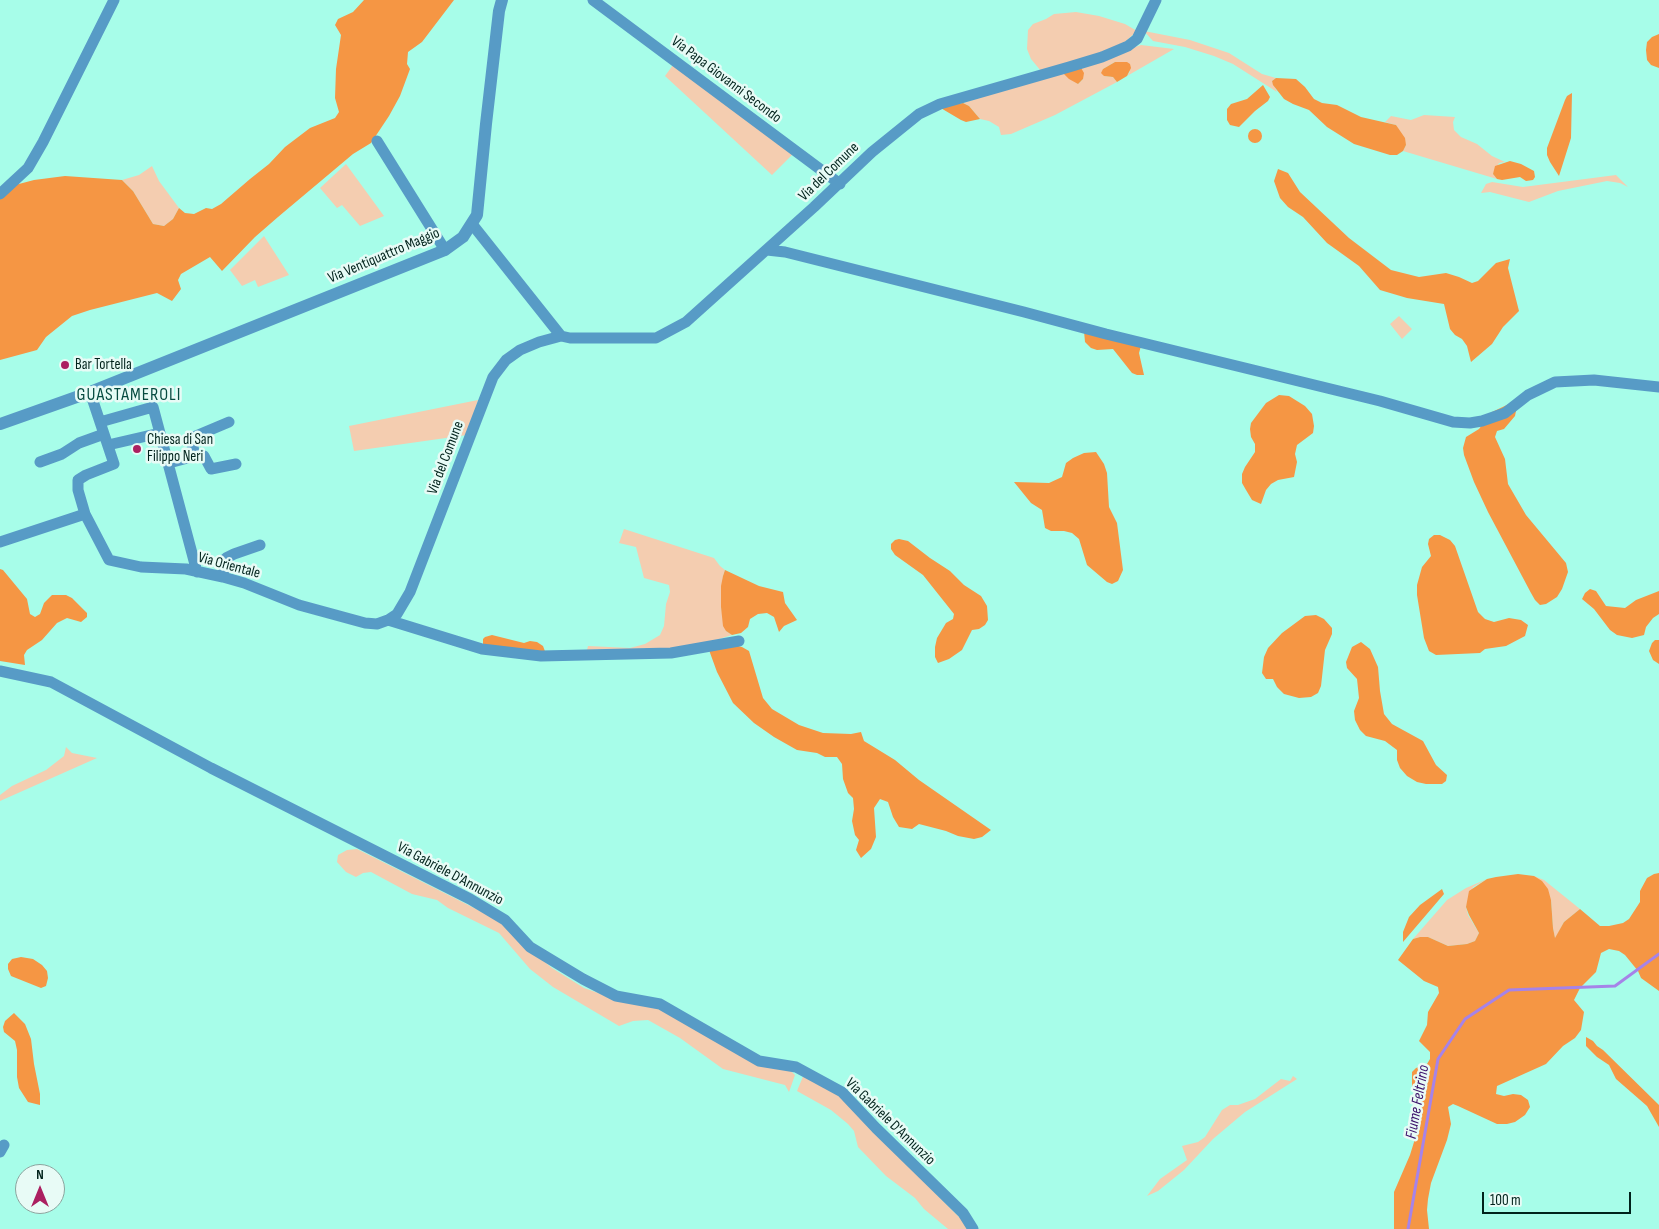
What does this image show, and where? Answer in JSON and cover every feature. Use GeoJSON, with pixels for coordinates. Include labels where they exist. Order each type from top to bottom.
{"type":"FeatureCollection","features":[{"type":"Feature","properties":{"kind":"street"},"geometry":{"type":"LineString","coordinates":[[0,194],[28,168],[43,142],[114,0]]}},
{"type":"Feature","properties":{"kind":"street","name":"Via Ventiquattro Maggio"},"geometry":{"type":"LineString","coordinates":[[0,424],[90,392],[445,250],[463,237],[477,215],[499,11],[502,0]]}},
{"type":"Feature","properties":{"kind":"street","name":"Via Papa Giovanni Secondo"},"geometry":{"type":"LineString","coordinates":[[593,0],[840,184]]}},
{"type":"Feature","properties":{"kind":"street","name":"Via del Comune"},"geometry":{"type":"LineString","coordinates":[[388,620],[397,614],[410,592],[493,377],[506,360],[520,350],[538,342],[562,336],[570,338],[656,338],[686,322],[840,184],[872,152],[919,114],[940,104],[1102,57],[1128,46],[1136,39],[1156,0]]}},
{"type":"Feature","properties":{"kind":"street"},"geometry":{"type":"LineString","coordinates":[[377,141],[445,250]]}},
{"type":"Feature","properties":{"kind":"street"},"geometry":{"type":"LineString","coordinates":[[472,224],[562,336]]}},
{"type":"Feature","properties":{"kind":"street"},"geometry":{"type":"LineString","coordinates":[[766,250],[795,254],[1106,334],[1380,401],[1452,422],[1470,423],[1505,413],[1528,395],[1555,382],[1594,380],[1659,387]]}},
{"type":"Feature","properties":{"kind":"street"},"geometry":{"type":"LineString","coordinates":[[0,542],[85,514],[78,490],[78,480],[114,464],[90,392]]}},
{"type":"Feature","properties":{"kind":"street"},"geometry":{"type":"LineString","coordinates":[[100,422],[153,407],[197,572]]}},
{"type":"Feature","properties":{"kind":"street"},"geometry":{"type":"LineString","coordinates":[[195,456],[191,438],[229,422]]}},
{"type":"Feature","properties":{"kind":"street"},"geometry":{"type":"LineString","coordinates":[[40,462],[62,454],[79,444],[160,433]]}},
{"type":"Feature","properties":{"kind":"street"},"geometry":{"type":"LineString","coordinates":[[169,463],[195,456],[204,456],[211,469],[236,464]]}},
{"type":"Feature","properties":{"kind":"street","name":"Via Orientale"},"geometry":{"type":"LineString","coordinates":[[85,514],[109,560],[118,564],[186,569],[244,583],[299,605],[365,623],[377,624],[388,620]]}},
{"type":"Feature","properties":{"kind":"street"},"geometry":{"type":"LineString","coordinates":[[223,577],[226,558],[260,545]]}},
{"type":"Feature","properties":{"kind":"street"},"geometry":{"type":"LineString","coordinates":[[388,620],[482,649],[542,656],[671,653],[739,641]]}},
{"type":"Feature","properties":{"kind":"street","name":"Via Gabriele D'Annunzio"},"geometry":{"type":"LineString","coordinates":[[0,670],[51,682],[211,768],[470,899],[506,920],[530,947],[583,979],[616,996],[660,1004],[759,1061],[796,1067],[842,1092],[962,1213],[973,1229]]}},
{"type":"Feature","properties":{"kind":"shaded area"},"geometry":{"type":"Polygon","coordinates":[[[364,0],[454,0],[422,42],[408,52],[407,64],[410,69],[400,96],[371,143],[353,154],[278,217],[255,237],[222,271],[210,257],[181,274],[178,280],[181,289],[172,301],[157,293],[72,316],[46,337],[37,350],[0,360],[0,189],[34,180],[65,176],[122,180],[133,191],[153,224],[164,226],[173,219],[179,208],[185,213],[194,214],[206,208],[212,209],[221,204],[269,164],[285,147],[310,128],[335,118],[339,112],[335,98],[336,69],[341,35],[335,25],[338,19],[353,12],[364,0]]]}},
{"type":"Feature","properties":{"kind":"shaded area"},"geometry":{"type":"Polygon","coordinates":[[[1076,12],[1099,16],[1125,24],[1137,31],[1125,42],[1107,51],[1041,71],[1031,59],[1027,49],[1028,30],[1033,24],[1054,14],[1076,12]]]}},
{"type":"Feature","properties":{"kind":"shaded area"},"geometry":{"type":"Polygon","coordinates":[[[1144,31],[1190,40],[1229,53],[1262,74],[1276,78],[1272,81],[1277,92],[1233,64],[1185,47],[1153,41],[1144,31]]]}},
{"type":"Feature","properties":{"kind":"shaded area"},"geometry":{"type":"Polygon","coordinates":[[[1659,34],[1659,68],[1651,65],[1647,60],[1646,50],[1647,42],[1659,34]]]}},
{"type":"Feature","properties":{"kind":"shaded area"},"geometry":{"type":"Polygon","coordinates":[[[1141,45],[1174,49],[1127,76],[1130,72],[1123,62],[1115,62],[1103,69],[1104,76],[1113,77],[1117,82],[1055,115],[1011,134],[1001,135],[999,127],[989,121],[980,119],[969,106],[963,103],[1062,72],[1078,84],[1083,79],[1080,66],[1141,45]]]}},
{"type":"Feature","properties":{"kind":"shaded area"},"geometry":{"type":"Polygon","coordinates":[[[1115,62],[1127,62],[1131,68],[1127,76],[1117,82],[1113,77],[1104,76],[1101,73],[1103,69],[1115,62]]]}},
{"type":"Feature","properties":{"kind":"shaded area"},"geometry":{"type":"Polygon","coordinates":[[[673,65],[793,154],[772,175],[665,76],[673,65]]]}},
{"type":"Feature","properties":{"kind":"shaded area"},"geometry":{"type":"Polygon","coordinates":[[[1080,66],[1084,73],[1083,79],[1078,84],[1062,72],[1080,66]]]}},
{"type":"Feature","properties":{"kind":"shaded area"},"geometry":{"type":"Polygon","coordinates":[[[1276,78],[1296,79],[1314,99],[1322,103],[1337,105],[1361,117],[1396,125],[1405,138],[1406,145],[1403,151],[1397,155],[1390,155],[1354,144],[1327,127],[1309,110],[1284,99],[1273,85],[1272,81],[1276,78]]]}},
{"type":"Feature","properties":{"kind":"shaded area"},"geometry":{"type":"Polygon","coordinates":[[[1263,85],[1270,97],[1268,101],[1239,127],[1230,125],[1227,120],[1227,109],[1231,104],[1247,99],[1263,85]]]}},
{"type":"Feature","properties":{"kind":"shaded area"},"geometry":{"type":"Polygon","coordinates":[[[1572,93],[1571,138],[1559,176],[1547,155],[1547,148],[1565,100],[1572,93]]]}},
{"type":"Feature","properties":{"kind":"shaded area"},"geometry":{"type":"Polygon","coordinates":[[[963,103],[969,106],[980,119],[966,122],[939,107],[963,103]]]}},
{"type":"Feature","properties":{"kind":"shaded area"},"geometry":{"type":"Polygon","coordinates":[[[1424,115],[1455,117],[1453,122],[1454,130],[1461,137],[1477,144],[1492,156],[1505,162],[1499,163],[1493,174],[1497,179],[1403,151],[1406,145],[1396,125],[1385,122],[1391,116],[1411,120],[1424,115]]]}},
{"type":"Feature","properties":{"kind":"shaded area"},"geometry":{"type":"Polygon","coordinates":[[[1252,129],[1258,129],[1262,136],[1258,143],[1252,143],[1248,139],[1248,133],[1252,129]]]}},
{"type":"Feature","properties":{"kind":"shaded area"},"geometry":{"type":"Polygon","coordinates":[[[1510,161],[1534,171],[1535,177],[1533,180],[1526,181],[1520,177],[1497,179],[1493,174],[1495,166],[1510,161]]]}},
{"type":"Feature","properties":{"kind":"shaded area"},"geometry":{"type":"Polygon","coordinates":[[[346,164],[384,216],[360,226],[342,205],[337,208],[320,188],[346,164]]]}},
{"type":"Feature","properties":{"kind":"shaded area"},"geometry":{"type":"Polygon","coordinates":[[[152,166],[159,181],[179,208],[173,219],[164,226],[153,224],[133,191],[122,180],[139,175],[152,166]]]}},
{"type":"Feature","properties":{"kind":"shaded area"},"geometry":{"type":"Polygon","coordinates":[[[1278,169],[1288,173],[1300,192],[1349,238],[1391,270],[1419,277],[1446,273],[1472,283],[1478,281],[1496,263],[1510,259],[1508,268],[1519,311],[1503,327],[1492,344],[1471,362],[1467,346],[1450,329],[1444,304],[1407,298],[1380,290],[1359,266],[1327,243],[1303,217],[1288,207],[1280,198],[1274,181],[1278,169]]]}},
{"type":"Feature","properties":{"kind":"shaded area"},"geometry":{"type":"Polygon","coordinates":[[[1616,175],[1628,187],[1620,183],[1607,181],[1558,191],[1529,202],[1490,192],[1481,193],[1486,184],[1492,182],[1523,187],[1616,175]]]}},
{"type":"Feature","properties":{"kind":"shaded area"},"geometry":{"type":"Polygon","coordinates":[[[264,236],[289,275],[258,287],[255,280],[242,286],[230,270],[264,236]]]}},
{"type":"Feature","properties":{"kind":"shaded area"},"geometry":{"type":"Polygon","coordinates":[[[1399,316],[1412,329],[1402,339],[1390,324],[1399,316]]]}},
{"type":"Feature","properties":{"kind":"shaded area"},"geometry":{"type":"Polygon","coordinates":[[[1084,331],[1141,346],[1139,353],[1144,375],[1132,373],[1113,349],[1097,350],[1091,348],[1085,342],[1084,331]]]}},
{"type":"Feature","properties":{"kind":"shaded area"},"geometry":{"type":"Polygon","coordinates":[[[1279,395],[1289,396],[1305,406],[1312,414],[1313,433],[1297,445],[1295,454],[1297,462],[1294,477],[1278,480],[1271,484],[1266,490],[1261,504],[1252,500],[1242,483],[1242,474],[1255,452],[1255,444],[1251,437],[1251,423],[1266,403],[1279,395]]]}},
{"type":"Feature","properties":{"kind":"shaded area"},"geometry":{"type":"Polygon","coordinates":[[[478,400],[467,435],[354,451],[349,426],[478,400]]]}},
{"type":"Feature","properties":{"kind":"shaded area"},"geometry":{"type":"Polygon","coordinates":[[[1511,403],[1516,411],[1515,416],[1504,429],[1497,431],[1495,437],[1505,459],[1508,484],[1526,515],[1566,563],[1568,572],[1557,597],[1546,604],[1540,605],[1531,593],[1488,512],[1464,455],[1463,448],[1466,437],[1479,429],[1492,412],[1511,403]]]}},
{"type":"Feature","properties":{"kind":"shaded area"},"geometry":{"type":"Polygon","coordinates":[[[1096,452],[1104,464],[1107,473],[1109,507],[1117,523],[1123,570],[1118,581],[1112,584],[1087,565],[1079,539],[1072,533],[1051,531],[1045,528],[1042,510],[1031,503],[1014,482],[1049,483],[1062,477],[1066,463],[1073,458],[1084,453],[1096,452]]]}},
{"type":"Feature","properties":{"kind":"shaded area"},"geometry":{"type":"Polygon","coordinates":[[[624,529],[714,558],[725,570],[721,607],[726,631],[732,635],[706,643],[674,648],[587,650],[588,646],[630,648],[645,644],[660,635],[664,626],[666,604],[670,592],[669,585],[644,578],[636,547],[619,543],[624,529]]]}},
{"type":"Feature","properties":{"kind":"shaded area"},"geometry":{"type":"Polygon","coordinates":[[[1434,535],[1440,535],[1450,540],[1455,546],[1478,612],[1485,619],[1494,622],[1509,618],[1521,620],[1528,625],[1525,636],[1506,646],[1485,649],[1480,653],[1436,655],[1429,651],[1424,638],[1417,585],[1422,567],[1431,556],[1428,544],[1429,539],[1434,535]]]}},
{"type":"Feature","properties":{"kind":"shaded area"},"geometry":{"type":"Polygon","coordinates":[[[899,539],[908,541],[950,571],[964,585],[981,596],[987,606],[988,620],[985,625],[979,629],[972,630],[962,650],[949,659],[938,663],[935,657],[935,647],[937,638],[946,623],[953,619],[954,614],[923,575],[895,555],[891,549],[891,544],[899,539]]]}},
{"type":"Feature","properties":{"kind":"shaded area"},"geometry":{"type":"Polygon","coordinates":[[[0,569],[3,570],[27,599],[30,614],[35,617],[40,614],[44,603],[52,595],[66,595],[72,598],[87,613],[87,617],[81,622],[67,618],[57,623],[42,640],[27,650],[24,655],[25,665],[0,661],[0,569]]]}},
{"type":"Feature","properties":{"kind":"shaded area"},"geometry":{"type":"Polygon","coordinates":[[[725,570],[759,586],[783,592],[785,603],[797,620],[784,626],[779,632],[774,617],[767,613],[758,614],[750,619],[748,627],[741,633],[732,635],[726,631],[723,626],[721,607],[721,586],[725,570]]]}},
{"type":"Feature","properties":{"kind":"shaded area"},"geometry":{"type":"Polygon","coordinates":[[[1590,589],[1596,591],[1606,606],[1625,608],[1636,600],[1659,591],[1659,614],[1646,627],[1644,635],[1632,638],[1617,635],[1610,630],[1594,609],[1582,599],[1590,589]]]}},
{"type":"Feature","properties":{"kind":"shaded area"},"geometry":{"type":"Polygon","coordinates":[[[1316,615],[1324,619],[1332,628],[1332,634],[1325,650],[1321,686],[1318,693],[1311,697],[1299,698],[1284,694],[1277,687],[1273,679],[1266,679],[1262,673],[1264,657],[1268,648],[1282,633],[1305,616],[1316,615]]]}},
{"type":"Feature","properties":{"kind":"shaded area"},"geometry":{"type":"Polygon","coordinates":[[[492,635],[524,643],[530,641],[537,642],[543,646],[546,654],[483,645],[483,639],[492,635]]]}},
{"type":"Feature","properties":{"kind":"shaded area"},"geometry":{"type":"Polygon","coordinates":[[[1655,640],[1659,640],[1659,664],[1653,660],[1649,651],[1655,640]]]}},
{"type":"Feature","properties":{"kind":"shaded area"},"geometry":{"type":"Polygon","coordinates":[[[1361,642],[1370,649],[1378,667],[1384,714],[1392,724],[1423,741],[1436,765],[1447,775],[1446,781],[1442,784],[1417,782],[1407,776],[1400,768],[1397,760],[1397,750],[1385,741],[1366,736],[1360,730],[1355,720],[1354,711],[1359,698],[1357,679],[1347,668],[1346,662],[1352,647],[1361,642]]]}},
{"type":"Feature","properties":{"kind":"shaded area"},"geometry":{"type":"Polygon","coordinates":[[[734,645],[749,651],[763,698],[772,709],[799,725],[823,733],[851,734],[861,732],[864,741],[895,760],[919,780],[991,830],[982,837],[974,839],[919,824],[912,829],[899,827],[888,802],[880,799],[874,808],[876,837],[871,849],[861,858],[856,850],[859,840],[855,835],[852,821],[853,798],[848,793],[843,779],[842,764],[837,757],[825,757],[817,753],[797,750],[754,723],[733,703],[717,672],[709,650],[734,645]]]}},
{"type":"Feature","properties":{"kind":"shaded area"},"geometry":{"type":"Polygon","coordinates":[[[66,747],[72,753],[97,758],[0,801],[0,795],[12,786],[46,770],[64,756],[66,747]]]}},
{"type":"Feature","properties":{"kind":"shaded area"},"geometry":{"type":"Polygon","coordinates":[[[357,849],[500,921],[552,968],[584,988],[621,1001],[651,1005],[790,1070],[795,1075],[789,1092],[785,1085],[723,1069],[680,1038],[648,1020],[633,1021],[619,1026],[553,987],[530,969],[499,933],[448,908],[437,900],[412,894],[371,872],[363,873],[356,877],[346,872],[337,862],[338,855],[347,850],[357,849]]]}},
{"type":"Feature","properties":{"kind":"shaded area"},"geometry":{"type":"Polygon","coordinates":[[[1659,873],[1659,991],[1641,978],[1638,971],[1625,955],[1619,951],[1609,949],[1601,953],[1596,972],[1580,988],[1574,1000],[1584,1012],[1581,1030],[1575,1038],[1563,1046],[1546,1064],[1497,1086],[1496,1094],[1504,1096],[1521,1095],[1528,1100],[1530,1107],[1525,1115],[1515,1122],[1497,1124],[1453,1104],[1448,1107],[1451,1124],[1431,1183],[1428,1199],[1429,1229],[1394,1229],[1394,1192],[1410,1155],[1418,1129],[1419,1107],[1412,1085],[1412,1072],[1416,1068],[1427,1064],[1430,1059],[1430,1052],[1419,1041],[1427,1025],[1428,1012],[1439,993],[1438,987],[1424,981],[1398,960],[1413,939],[1428,937],[1448,946],[1475,941],[1479,933],[1466,907],[1469,891],[1487,879],[1518,874],[1534,876],[1542,881],[1548,889],[1555,938],[1564,922],[1580,909],[1600,926],[1623,923],[1629,919],[1640,902],[1640,891],[1647,878],[1659,873]]]}},
{"type":"Feature","properties":{"kind":"shaded area"},"geometry":{"type":"Polygon","coordinates":[[[1534,876],[1544,880],[1580,909],[1564,922],[1555,939],[1551,900],[1534,876]]]}},
{"type":"Feature","properties":{"kind":"shaded area"},"geometry":{"type":"Polygon","coordinates":[[[1487,879],[1473,887],[1466,907],[1468,915],[1479,933],[1475,941],[1448,946],[1428,937],[1413,939],[1447,900],[1466,888],[1487,879]]]}},
{"type":"Feature","properties":{"kind":"shaded area"},"geometry":{"type":"Polygon","coordinates":[[[1442,889],[1444,894],[1403,942],[1403,932],[1409,917],[1420,905],[1442,889]]]}},
{"type":"Feature","properties":{"kind":"shaded area"},"geometry":{"type":"Polygon","coordinates":[[[21,957],[33,959],[42,965],[47,971],[46,986],[41,988],[11,976],[8,964],[12,959],[21,957]]]}},
{"type":"Feature","properties":{"kind":"shaded area"},"geometry":{"type":"Polygon","coordinates":[[[14,1013],[25,1024],[31,1039],[40,1105],[28,1102],[19,1088],[15,1041],[4,1032],[3,1027],[5,1021],[14,1013]]]}},
{"type":"Feature","properties":{"kind":"shaded area"},"geometry":{"type":"Polygon","coordinates":[[[1586,1037],[1603,1050],[1659,1105],[1659,1127],[1647,1106],[1616,1079],[1609,1065],[1586,1046],[1586,1037]]]}},
{"type":"Feature","properties":{"kind":"shaded area"},"geometry":{"type":"Polygon","coordinates":[[[804,1074],[829,1086],[971,1229],[948,1229],[924,1209],[915,1198],[886,1176],[858,1147],[854,1131],[848,1124],[831,1110],[797,1091],[804,1074]]]}},
{"type":"Feature","properties":{"kind":"shaded area"},"geometry":{"type":"Polygon","coordinates":[[[1293,1076],[1297,1079],[1245,1112],[1213,1139],[1184,1170],[1158,1191],[1147,1196],[1160,1179],[1187,1160],[1182,1146],[1198,1142],[1205,1137],[1222,1110],[1230,1105],[1238,1105],[1255,1099],[1281,1079],[1290,1081],[1293,1076]]]}},
{"type":"Feature","properties":{"kind":"waterway","name":"Fiume Feltrino"},"geometry":{"type":"LineString","coordinates":[[1408,1229],[1438,1059],[1465,1019],[1509,990],[1615,986],[1659,954]]}},
{"type":"Feature","properties":{"kind":"place","name":"Bar Tortella"},"geometry":{"type":"Point","coordinates":[65,365]}},
{"type":"Feature","properties":{"kind":"place","name":"Chiesa di San Filippo Neri"},"geometry":{"type":"Point","coordinates":[137,449]}},
{"type":"Feature","properties":{"kind":"district","name":"GUASTAMEROLI"},"geometry":{"type":"Point","coordinates":[129,395]}}]}
